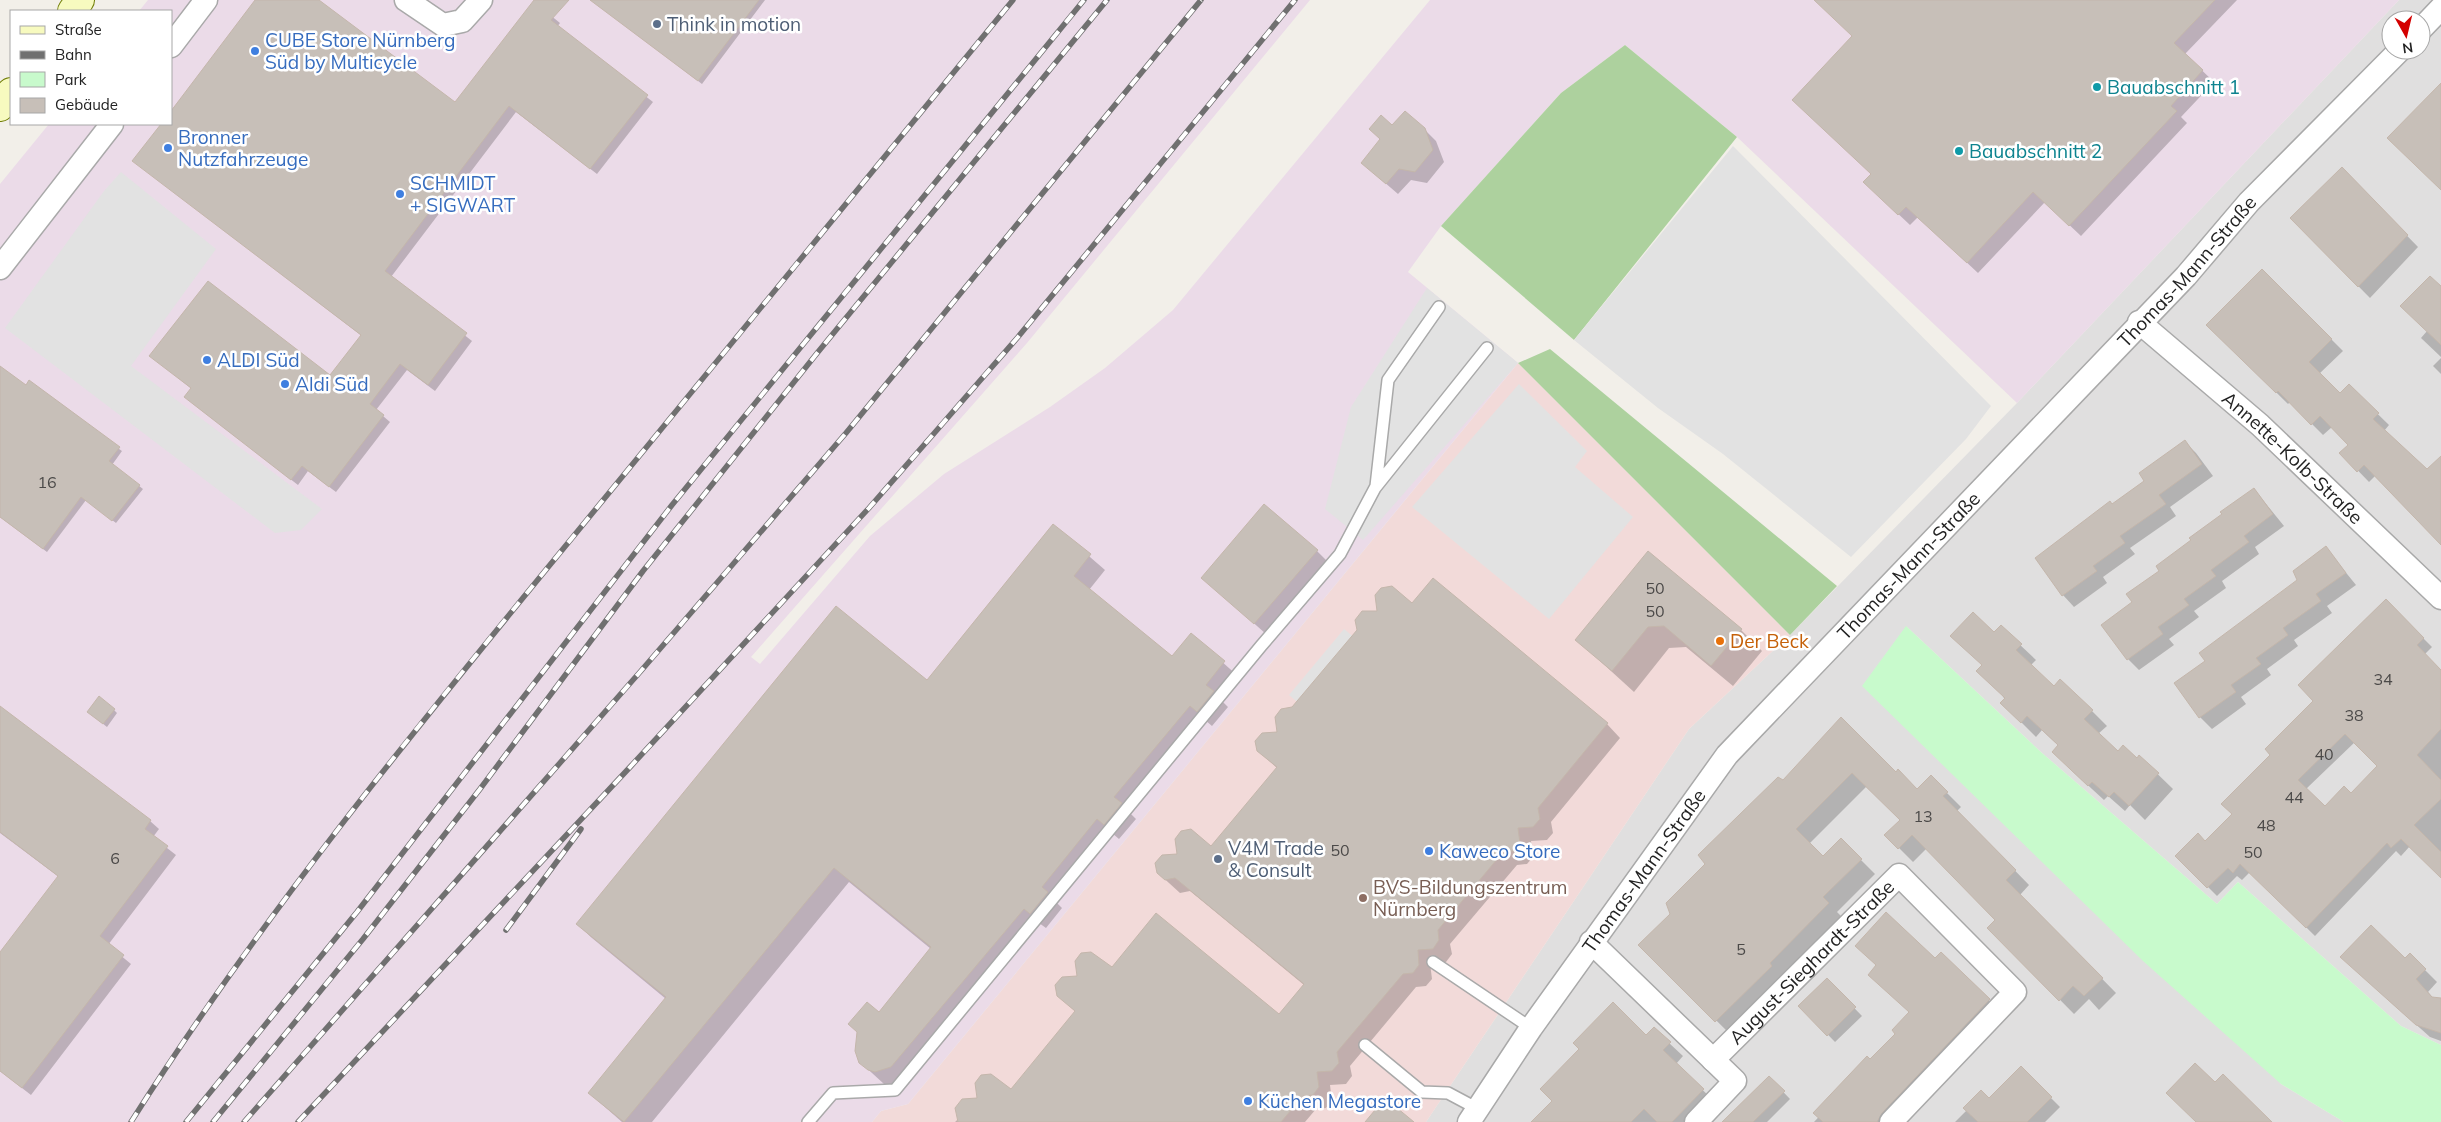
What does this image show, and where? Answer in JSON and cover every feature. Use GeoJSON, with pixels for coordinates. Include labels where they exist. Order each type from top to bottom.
{"type":"FeatureCollection","features":[{"type":"Feature","properties":{"kind":"main road"},"geometry":{"type":"LineString","coordinates":[[0,107],[10,93]]}},
{"type":"Feature","properties":{"kind":"street"},"geometry":{"type":"LineString","coordinates":[[172,45],[206,0]]}},
{"type":"Feature","properties":{"kind":"street"},"geometry":{"type":"LineString","coordinates":[[406,0],[443,24],[462,21],[481,0]]}},
{"type":"Feature","properties":{"kind":"street"},"geometry":{"type":"LineString","coordinates":[[2431,18],[2441,8]]}},
{"type":"Feature","properties":{"kind":"street","name":"Thomas-Mann-Straße"},"geometry":{"type":"LineString","coordinates":[[1474,1116],[1530,1028],[1727,755],[2139,322],[2186,276],[2248,202],[2390,60]]}},
{"type":"Feature","properties":{"kind":"street"},"geometry":{"type":"LineString","coordinates":[[0,268],[111,125]]}},
{"type":"Feature","properties":{"kind":"street","name":"Annette-Kolb-Straße"},"geometry":{"type":"LineString","coordinates":[[2139,322],[2260,425],[2441,598]]}},
{"type":"Feature","properties":{"kind":"street","name":"August-Sieghardt-Straße"},"geometry":{"type":"LineString","coordinates":[[1713,1060],[1899,875],[2015,992],[1891,1122]]}},
{"type":"Feature","properties":{"kind":"street","name":"August-Sieghardt-Straße"},"geometry":{"type":"LineString","coordinates":[[1591,942],[1735,1081],[1696,1122]]}},
{"type":"Feature","properties":{"kind":"lane"},"geometry":{"type":"LineString","coordinates":[[1375,488],[1388,380],[1439,307]]}},
{"type":"Feature","properties":{"kind":"lane"},"geometry":{"type":"LineString","coordinates":[[808,1122],[833,1093],[895,1090],[1261,646],[1340,554],[1375,488],[1486,348]]}},
{"type":"Feature","properties":{"kind":"lane"},"geometry":{"type":"LineString","coordinates":[[1434,962],[1530,1028]]}},
{"type":"Feature","properties":{"kind":"lane"},"geometry":{"type":"LineString","coordinates":[[1365,1045],[1422,1092],[1448,1093],[1474,1116]]}},
{"type":"Feature","properties":{"kind":"shaded area"},"geometry":{"type":"Polygon","coordinates":[[[148,0],[1310,0],[1027,343],[751,657],[760,664],[870,536],[944,474],[1050,407],[1105,368],[1173,310],[1430,0],[2399,0],[2390,10],[2381,10],[2381,19],[2017,403],[1737,137],[1625,45],[1561,93],[1441,226],[1408,272],[1518,363],[908,1104],[881,1111],[872,1122],[0,1122],[0,184],[48,125],[172,125],[172,10],[140,10],[148,0]]]}},
{"type":"Feature","properties":{"kind":"shaded area"},"geometry":{"type":"Polygon","coordinates":[[[2399,0],[2441,0],[2441,1045],[2401,1026],[2238,882],[2217,904],[2042,753],[1906,626],[2281,1084],[2344,1122],[1426,1122],[1689,729],[1790,635],[2017,403],[2381,19],[2381,60],[2431,60],[2431,10],[2390,10],[2399,0]]]}},
{"type":"Feature","properties":{"kind":"shaded area"},"geometry":{"type":"Polygon","coordinates":[[[1733,146],[1991,406],[1966,439],[1851,557],[1723,454],[1658,408],[1574,340],[1733,146]]]}},
{"type":"Feature","properties":{"kind":"shaded area"},"geometry":{"type":"Polygon","coordinates":[[[121,172],[216,249],[131,366],[322,509],[301,530],[275,533],[5,328],[104,191],[121,172]]]}},
{"type":"Feature","properties":{"kind":"shaded area"},"geometry":{"type":"Polygon","coordinates":[[[1427,288],[1518,363],[1363,540],[1325,509],[1351,407],[1427,288]]]}},
{"type":"Feature","properties":{"kind":"shaded area"},"geometry":{"type":"Polygon","coordinates":[[[1518,363],[1790,635],[1689,729],[1426,1122],[872,1122],[881,1111],[908,1104],[1518,363]]]}},
{"type":"Feature","properties":{"kind":"shaded area"},"geometry":{"type":"Polygon","coordinates":[[[1519,384],[1587,451],[1575,467],[1633,517],[1549,619],[1412,507],[1519,384]]]}},
{"type":"Feature","properties":{"kind":"shaded area"},"geometry":{"type":"Polygon","coordinates":[[[1344,629],[1362,644],[1307,710],[1289,695],[1344,629]]]}},
{"type":"Feature","properties":{"kind":"green space"},"geometry":{"type":"Polygon","coordinates":[[[1625,45],[1737,137],[1574,340],[1441,226],[1561,93],[1625,45]]]}},
{"type":"Feature","properties":{"kind":"green space"},"geometry":{"type":"Polygon","coordinates":[[[1550,349],[1837,586],[1790,635],[1518,363],[1550,349]]]}},
{"type":"Feature","properties":{"kind":"green space"},"geometry":{"type":"Polygon","coordinates":[[[1906,626],[2042,753],[2217,904],[2238,882],[2401,1026],[2441,1045],[2441,1122],[2344,1122],[2281,1084],[2143,961],[1862,686],[1906,626]]]}},
{"type":"Feature","properties":{"kind":"building"},"geometry":{"type":"Polygon","coordinates":[[[255,0],[319,0],[455,102],[534,0],[569,0],[551,20],[648,95],[590,169],[509,106],[385,271],[467,333],[428,385],[400,364],[370,404],[384,415],[329,487],[302,466],[291,480],[184,397],[191,388],[149,356],[208,281],[330,375],[361,335],[132,161],[160,125],[172,125],[172,110],[255,0]]]}},
{"type":"Feature","properties":{"kind":"building"},"geometry":{"type":"Polygon","coordinates":[[[590,0],[759,0],[698,81],[590,0]]]}},
{"type":"Feature","properties":{"kind":"building","name":"Bauabschnitt 2"},"geometry":{"type":"Polygon","coordinates":[[[1814,0],[2215,0],[2174,43],[2203,70],[2171,106],[2177,111],[2069,226],[2033,192],[1967,263],[1906,207],[1898,215],[1863,182],[1871,174],[1792,100],[1852,36],[1814,0]]]}},
{"type":"Feature","properties":{"kind":"building"},"geometry":{"type":"Polygon","coordinates":[[[2441,83],[2441,190],[2387,138],[2441,83]]]}},
{"type":"Feature","properties":{"kind":"building"},"geometry":{"type":"Polygon","coordinates":[[[1405,111],[1425,128],[1433,150],[1415,172],[1399,169],[1386,184],[1361,163],[1380,139],[1369,129],[1381,115],[1392,125],[1405,111]]]}},
{"type":"Feature","properties":{"kind":"building"},"geometry":{"type":"Polygon","coordinates":[[[2342,167],[2408,235],[2358,287],[2290,218],[2342,167]]]}},
{"type":"Feature","properties":{"kind":"building"},"geometry":{"type":"Polygon","coordinates":[[[2262,269],[2332,339],[2309,362],[2340,393],[2349,384],[2379,413],[2373,419],[2427,469],[2441,456],[2441,545],[2364,465],[2357,472],[2339,453],[2348,445],[2320,416],[2311,425],[2278,391],[2276,393],[2206,325],[2262,269]]]}},
{"type":"Feature","properties":{"kind":"building"},"geometry":{"type":"Polygon","coordinates":[[[2430,276],[2441,286],[2441,345],[2400,306],[2430,276]]]}},
{"type":"Feature","properties":{"kind":"building"},"geometry":{"type":"Polygon","coordinates":[[[0,366],[26,385],[29,380],[120,447],[109,461],[140,485],[112,521],[81,497],[43,549],[0,517],[0,366]]]}},
{"type":"Feature","properties":{"kind":"building"},"geometry":{"type":"Polygon","coordinates":[[[2185,440],[2202,464],[2159,495],[2166,504],[2120,536],[2125,543],[2093,566],[2097,571],[2062,596],[2035,558],[2110,501],[2112,504],[2144,481],[2139,473],[2185,440]]]}},
{"type":"Feature","properties":{"kind":"building"},"geometry":{"type":"Polygon","coordinates":[[[2254,488],[2273,514],[2244,536],[2249,542],[2211,570],[2216,576],[2184,599],[2189,605],[2158,627],[2163,634],[2127,660],[2101,625],[2132,602],[2126,594],[2159,571],[2156,566],[2191,540],[2189,538],[2222,514],[2220,512],[2254,488]]]}},
{"type":"Feature","properties":{"kind":"building"},"geometry":{"type":"Polygon","coordinates":[[[1264,504],[1318,550],[1254,624],[1201,578],[1264,504]]]}},
{"type":"Feature","properties":{"kind":"building"},"geometry":{"type":"Polygon","coordinates":[[[1053,524],[1091,554],[1074,576],[1172,656],[1191,633],[1225,661],[1206,685],[1214,691],[1197,712],[1190,706],[1114,797],[1122,803],[1104,825],[1097,819],[1042,887],[1048,892],[1030,914],[1024,909],[891,1067],[875,1072],[868,1070],[859,1063],[855,1051],[857,1032],[848,1024],[867,1002],[879,1012],[931,947],[834,868],[624,1122],[588,1093],[666,997],[576,924],[836,606],[927,680],[1053,524]]]}},
{"type":"Feature","properties":{"kind":"building"},"geometry":{"type":"Polygon","coordinates":[[[2326,546],[2346,573],[2316,594],[2321,601],[2283,628],[2288,635],[2256,658],[2261,664],[2231,685],[2236,692],[2199,718],[2174,683],[2205,661],[2199,653],[2297,580],[2293,571],[2326,546]]]}},
{"type":"Feature","properties":{"kind":"building"},"geometry":{"type":"Polygon","coordinates":[[[1648,551],[1742,629],[1711,666],[1664,626],[1648,627],[1612,671],[1575,640],[1648,551]]]}},
{"type":"Feature","properties":{"kind":"building"},"geometry":{"type":"Polygon","coordinates":[[[1433,578],[1608,723],[1538,808],[1540,819],[1533,827],[1518,828],[1520,843],[1513,851],[1503,852],[1438,930],[1439,940],[1433,949],[1418,950],[1419,965],[1413,973],[1403,974],[1337,1052],[1339,1063],[1332,1071],[1317,1072],[1319,1087],[1313,1095],[1303,1096],[1281,1122],[958,1122],[955,1108],[962,1099],[977,1098],[975,1083],[981,1075],[991,1074],[1011,1089],[1075,1011],[1057,996],[1055,985],[1062,977],[1077,976],[1075,961],[1081,953],[1091,952],[1112,967],[1156,913],[1279,1014],[1304,984],[1175,878],[1165,880],[1157,873],[1155,863],[1162,855],[1177,854],[1175,839],[1181,831],[1191,829],[1211,846],[1277,767],[1257,751],[1255,741],[1262,733],[1277,732],[1275,717],[1281,709],[1292,707],[1357,630],[1355,620],[1362,611],[1377,611],[1375,595],[1381,588],[1392,586],[1412,603],[1433,578]]]}},
{"type":"Feature","properties":{"kind":"building"},"geometry":{"type":"Polygon","coordinates":[[[2386,599],[2424,638],[2417,645],[2441,670],[2441,729],[2417,755],[2441,780],[2441,799],[2414,825],[2441,852],[2441,878],[2401,839],[2391,848],[2387,843],[2306,928],[2240,864],[2233,873],[2228,868],[2207,888],[2175,856],[2198,833],[2205,841],[2232,814],[2221,804],[2270,755],[2265,749],[2313,701],[2298,685],[2386,599]],[[2345,734],[2298,780],[2325,806],[2344,786],[2351,793],[2377,766],[2345,734]]]}},
{"type":"Feature","properties":{"kind":"building"},"geometry":{"type":"Polygon","coordinates":[[[1973,612],[1994,632],[2001,625],[2022,644],[2016,650],[2054,686],[2060,679],[2093,710],[2084,719],[2118,751],[2123,745],[2137,758],[2139,755],[2159,773],[2129,806],[2114,792],[2109,797],[2092,782],[2088,786],[2052,752],[2058,745],[2027,716],[2021,723],[2000,703],[2005,698],[1976,671],[1982,665],[1950,636],[1973,612]]]}},
{"type":"Feature","properties":{"kind":"building"},"geometry":{"type":"Polygon","coordinates":[[[99,696],[115,709],[103,724],[87,712],[99,696]]]}},
{"type":"Feature","properties":{"kind":"building"},"geometry":{"type":"Polygon","coordinates":[[[0,706],[151,820],[145,829],[168,846],[100,936],[124,955],[22,1088],[0,1071],[0,952],[58,876],[0,832],[0,706]]]}},
{"type":"Feature","properties":{"kind":"building"},"geometry":{"type":"Polygon","coordinates":[[[1841,717],[1896,772],[1898,769],[1917,789],[1931,775],[1948,792],[1943,796],[2016,870],[2006,880],[2103,978],[2084,996],[2073,986],[2059,1001],[1987,928],[1995,920],[1912,835],[1898,849],[1884,835],[1900,820],[1852,773],[1796,829],[1823,856],[1841,838],[1862,859],[1823,897],[1829,903],[1770,963],[1772,966],[1715,1022],[1638,945],[1670,914],[1666,903],[1705,864],[1698,855],[1778,777],[1783,780],[1841,717]]]}},
{"type":"Feature","properties":{"kind":"building"},"geometry":{"type":"Polygon","coordinates":[[[1886,912],[1935,958],[1941,952],[1990,999],[1882,1113],[1877,1122],[1823,1122],[1813,1113],[1867,1056],[1870,1059],[1895,1034],[1892,1030],[1909,1012],[1868,975],[1876,965],[1855,946],[1886,912]]]}},
{"type":"Feature","properties":{"kind":"building"},"geometry":{"type":"Polygon","coordinates":[[[2371,925],[2405,958],[2410,953],[2426,969],[2416,979],[2432,997],[2441,998],[2441,1033],[2416,1025],[2340,957],[2371,925]]]}},
{"type":"Feature","properties":{"kind":"building"},"geometry":{"type":"Polygon","coordinates":[[[1827,978],[1856,1007],[1827,1036],[1798,1006],[1827,978]]]}},
{"type":"Feature","properties":{"kind":"building"},"geometry":{"type":"Polygon","coordinates":[[[1613,1002],[1646,1035],[1654,1027],[1671,1042],[1663,1050],[1704,1089],[1672,1122],[1657,1122],[1644,1109],[1631,1122],[1531,1122],[1552,1101],[1540,1089],[1579,1049],[1573,1043],[1613,1002]]]}},
{"type":"Feature","properties":{"kind":"building"},"geometry":{"type":"Polygon","coordinates":[[[2195,1063],[2215,1082],[2223,1074],[2272,1122],[2196,1122],[2166,1093],[2195,1063]]]}},
{"type":"Feature","properties":{"kind":"building"},"geometry":{"type":"Polygon","coordinates":[[[2021,1066],[2052,1097],[2027,1122],[1978,1122],[1963,1108],[1981,1090],[1989,1098],[2021,1066]]]}},
{"type":"Feature","properties":{"kind":"building"},"geometry":{"type":"Polygon","coordinates":[[[1769,1076],[1785,1091],[1753,1122],[1722,1122],[1769,1076]]]}},
{"type":"Feature","properties":{"kind":"building"},"geometry":{"type":"Polygon","coordinates":[[[1385,1098],[1414,1122],[1365,1122],[1385,1098]]]}},
{"type":"Feature","properties":{"kind":"railway"},"geometry":{"type":"LineString","coordinates":[[131,1122],[231,974],[393,758],[1013,0]]}},
{"type":"Feature","properties":{"kind":"railway"},"geometry":{"type":"LineString","coordinates":[[186,1122],[357,912],[672,505],[1084,0]]}},
{"type":"Feature","properties":{"kind":"railway"},"geometry":{"type":"LineString","coordinates":[[213,1122],[363,939],[480,789],[643,571],[818,352],[1107,0]]}},
{"type":"Feature","properties":{"kind":"railway"},"geometry":{"type":"LineString","coordinates":[[244,1122],[640,672],[846,433],[1201,0]]}},
{"type":"Feature","properties":{"kind":"railway"},"geometry":{"type":"LineString","coordinates":[[298,1122],[869,508],[1018,337],[1295,0]]}},
{"type":"Feature","properties":{"kind":"railway"},"geometry":{"type":"LineString","coordinates":[[506,930],[581,829]]}},
{"type":"Feature","properties":{"kind":"place","name":"Think in motion"},"geometry":{"type":"Point","coordinates":[657,24]}},
{"type":"Feature","properties":{"kind":"place","name":"CUBE Store Nürnberg Süd by Multicycle"},"geometry":{"type":"Point","coordinates":[255,51]}},
{"type":"Feature","properties":{"kind":"place","name":"Bauabschnitt 1"},"geometry":{"type":"Point","coordinates":[2097,87]}},
{"type":"Feature","properties":{"kind":"place","name":"Bronner Nutzfahrzeuge"},"geometry":{"type":"Point","coordinates":[168,148]}},
{"type":"Feature","properties":{"kind":"place","name":"Bauabschnitt 2"},"geometry":{"type":"Point","coordinates":[1959,151]}},
{"type":"Feature","properties":{"kind":"place","name":"SCHMIDT + SIGWART"},"geometry":{"type":"Point","coordinates":[400,194]}},
{"type":"Feature","properties":{"kind":"place","name":"ALDI Süd"},"geometry":{"type":"Point","coordinates":[207,360]}},
{"type":"Feature","properties":{"kind":"place","name":"Aldi Süd"},"geometry":{"type":"Point","coordinates":[285,384]}},
{"type":"Feature","properties":{"kind":"place","name":"Der Beck"},"geometry":{"type":"Point","coordinates":[1720,641]}},
{"type":"Feature","properties":{"kind":"place","name":"Kaweco Store"},"geometry":{"type":"Point","coordinates":[1429,851]}},
{"type":"Feature","properties":{"kind":"place","name":"V4M Trade & Consult"},"geometry":{"type":"Point","coordinates":[1218,859]}},
{"type":"Feature","properties":{"kind":"place","name":"BVS-Bildungszentrum Nürnberg"},"geometry":{"type":"Point","coordinates":[1363,898]}},
{"type":"Feature","properties":{"kind":"place","name":"Küchen Megastore"},"geometry":{"type":"Point","coordinates":[1248,1101]}}]}
